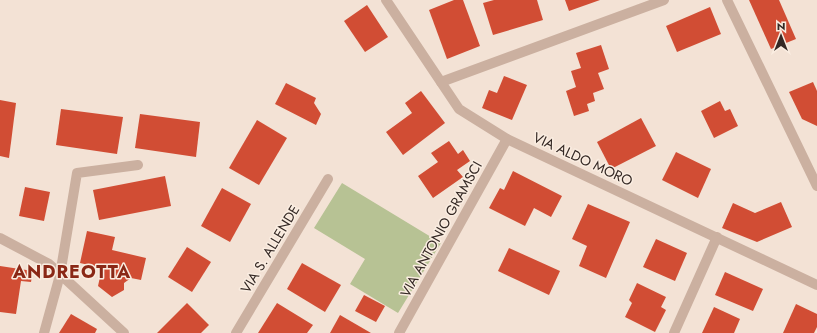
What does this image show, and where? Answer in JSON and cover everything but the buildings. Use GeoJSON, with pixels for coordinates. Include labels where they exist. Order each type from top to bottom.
{"type":"FeatureCollection","features":[{"type":"Feature","properties":{"kind":"street","name":"VIA ALDO MORO"},"geometry":{"type":"LineString","coordinates":[[386,0],[459,109],[507,139],[817,285]]}},
{"type":"Feature","properties":{"kind":"street"},"geometry":{"type":"LineString","coordinates":[[441,82],[664,0]]}},
{"type":"Feature","properties":{"kind":"street"},"geometry":{"type":"LineString","coordinates":[[727,0],[815,175],[817,186]]}},
{"type":"Feature","properties":{"kind":"street","name":"VIA ANTONIO GRAMSCI"},"geometry":{"type":"LineString","coordinates":[[398,333],[507,139]]}},
{"type":"Feature","properties":{"kind":"street"},"geometry":{"type":"LineString","coordinates":[[44,333],[60,275],[77,173],[138,165]]}},
{"type":"Feature","properties":{"kind":"street","name":"VIA S. ALLENDE"},"geometry":{"type":"LineString","coordinates":[[236,333],[328,179]]}},
{"type":"Feature","properties":{"kind":"street"},"geometry":{"type":"LineString","coordinates":[[674,333],[717,237]]}},
{"type":"Feature","properties":{"kind":"street"},"geometry":{"type":"LineString","coordinates":[[0,238],[49,264],[124,333]]}},
{"type":"Feature","properties":{"kind":"green space"},"geometry":{"type":"Polygon","coordinates":[[[342,183],[441,243],[398,313],[350,284],[365,259],[314,228],[342,183]]]}},
{"type":"Feature","properties":{"kind":"district","name":"ANDREOTTA"},"geometry":{"type":"Point","coordinates":[72,272]}}]}
